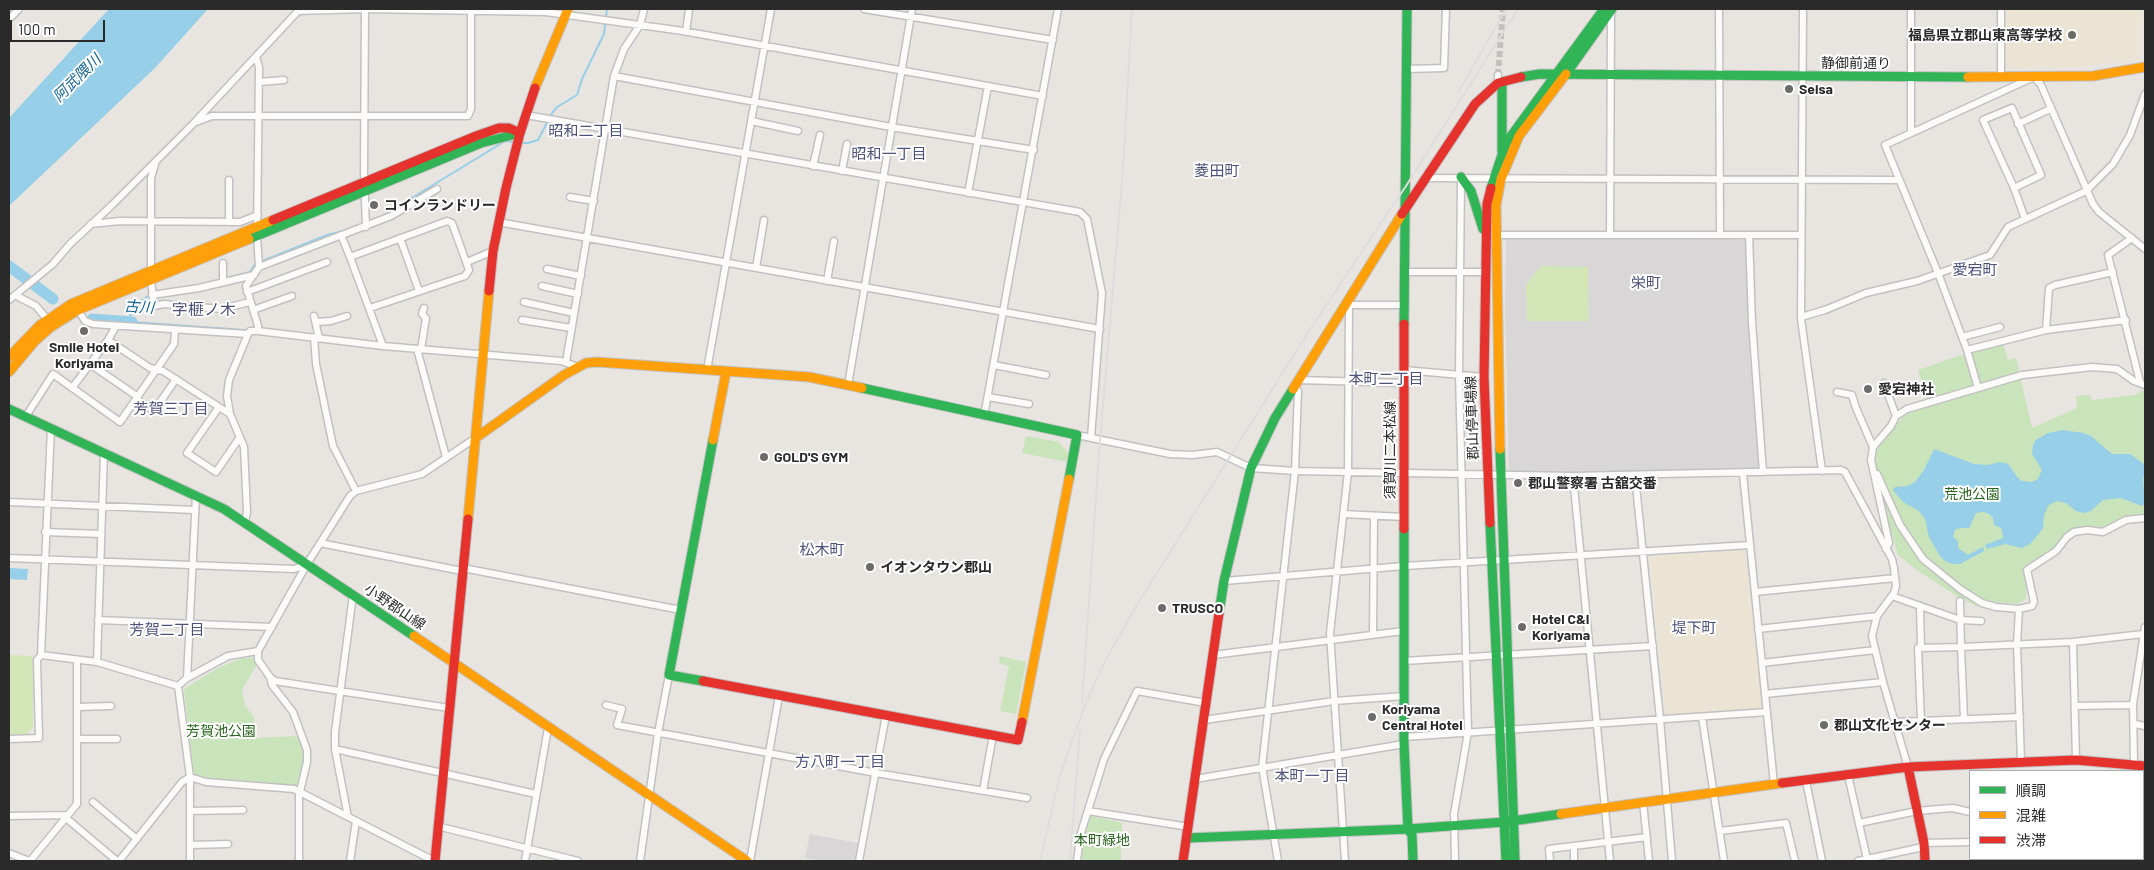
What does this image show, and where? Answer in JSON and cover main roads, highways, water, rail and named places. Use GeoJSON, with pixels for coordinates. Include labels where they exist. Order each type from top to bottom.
{"type":"FeatureCollection","features":[{"type":"Feature","properties":{"kind":"water","name":"阿武隈川"},"geometry":{"type":"Polygon","coordinates":[[[109,9],[208,9],[155,68],[9,206],[9,118],[109,9]]]}},
{"type":"Feature","properties":{"kind":"water"},"geometry":{"type":"Polygon","coordinates":[[[2063,430],[2091,436],[2112,454],[2130,454],[2145,465],[2143,481],[2145,503],[2142,506],[2121,498],[2103,500],[2091,511],[2085,513],[2076,511],[2066,503],[2057,501],[2049,505],[2044,515],[2043,528],[2038,535],[2030,544],[2022,548],[2005,544],[1987,549],[1985,545],[2003,538],[2002,531],[2001,528],[1994,525],[1993,518],[1989,514],[1983,512],[1976,513],[1969,528],[1955,530],[1953,537],[1958,541],[1958,548],[1968,555],[1983,547],[1984,551],[1960,564],[1953,564],[1945,561],[1940,556],[1929,537],[1925,519],[1919,511],[1903,502],[1893,490],[1895,487],[1907,486],[1915,482],[1924,470],[1934,449],[1974,464],[1988,465],[2000,462],[2008,464],[2022,481],[2032,482],[2038,479],[2042,470],[2032,454],[2033,445],[2036,440],[2048,433],[2063,430]]]}},
{"type":"Feature","properties":{"kind":"water"},"geometry":{"type":"Polygon","coordinates":[[[9,568],[28,569],[27,580],[9,579],[9,568]]]}},
{"type":"Feature","properties":{"kind":"waterway"},"geometry":{"type":"LineString","coordinates":[[521,143],[538,140],[557,107],[577,95],[582,79],[604,34],[607,9]]}},
{"type":"Feature","properties":{"kind":"waterway"},"geometry":{"type":"LineString","coordinates":[[384,215],[505,141],[514,142]]}},
{"type":"Feature","properties":{"kind":"waterway"},"geometry":{"type":"LineString","coordinates":[[260,262],[327,235],[350,229]]}},
{"type":"Feature","properties":{"kind":"waterway"},"geometry":{"type":"LineString","coordinates":[[212,282],[250,272],[256,263]]}},
{"type":"Feature","properties":{"kind":"waterway","name":"古川"},"geometry":{"type":"LineString","coordinates":[[9,266],[53,299]]}},
{"type":"Feature","properties":{"kind":"waterway","name":"古川"},"geometry":{"type":"LineString","coordinates":[[151,294],[129,309],[132,322],[244,330]]}},
{"type":"Feature","properties":{"kind":"waterway","name":"古川"},"geometry":{"type":"LineString","coordinates":[[92,319],[132,322]]}},
{"type":"Feature","properties":{"kind":"tunnel"},"geometry":{"type":"LineString","coordinates":[[1498,75],[1503,9]]}},
{"type":"Feature","properties":{"kind":"railway"},"geometry":{"type":"LineString","coordinates":[[1082,704],[1099,453],[1123,170],[1132,9]]}},
{"type":"Feature","properties":{"kind":"railway"},"geometry":{"type":"LineString","coordinates":[[1459,91],[1506,9]]}},
{"type":"Feature","properties":{"kind":"railway"},"geometry":{"type":"LineString","coordinates":[[1040,861],[1060,775],[1085,705],[1104,663],[1135,608],[1307,334],[1406,186],[1518,9]]}},
{"type":"Feature","properties":{"kind":"railway"},"geometry":{"type":"LineString","coordinates":[[1070,861],[1080,729]]}},
{"type":"Feature","properties":{"kind":"place","name":"福島県立郡山東高等学校"},"geometry":{"type":"Point","coordinates":[2072,35]}},
{"type":"Feature","properties":{"kind":"place","name":"Seisa"},"geometry":{"type":"Point","coordinates":[1789,89]}},
{"type":"Feature","properties":{"kind":"place","name":"コインランドリー"},"geometry":{"type":"Point","coordinates":[374,205]}},
{"type":"Feature","properties":{"kind":"place","name":"Smile Hotel Koriyama"},"geometry":{"type":"Point","coordinates":[84,331]}},
{"type":"Feature","properties":{"kind":"place","name":"愛宕神社"},"geometry":{"type":"Point","coordinates":[1868,389]}},
{"type":"Feature","properties":{"kind":"place","name":"GOLD'S GYM"},"geometry":{"type":"Point","coordinates":[764,457]}},
{"type":"Feature","properties":{"kind":"place","name":"郡山警察署 古舘交番"},"geometry":{"type":"Point","coordinates":[1518,483]}},
{"type":"Feature","properties":{"kind":"place","name":"イオンタウン郡山"},"geometry":{"type":"Point","coordinates":[870,567]}},
{"type":"Feature","properties":{"kind":"place","name":"TRUSCO"},"geometry":{"type":"Point","coordinates":[1162,608]}},
{"type":"Feature","properties":{"kind":"place","name":"Hotel C&I Koriyama"},"geometry":{"type":"Point","coordinates":[1522,627]}},
{"type":"Feature","properties":{"kind":"place","name":"Koriyama Central Hotel"},"geometry":{"type":"Point","coordinates":[1372,717]}},
{"type":"Feature","properties":{"kind":"place","name":"郡山文化センター"},"geometry":{"type":"Point","coordinates":[1824,725]}},
{"type":"Feature","properties":{"kind":"district","name":"昭和二丁目"},"geometry":{"type":"Point","coordinates":[586,131]}},
{"type":"Feature","properties":{"kind":"district","name":"昭和一丁目"},"geometry":{"type":"Point","coordinates":[889,154]}},
{"type":"Feature","properties":{"kind":"district","name":"菱田町"},"geometry":{"type":"Point","coordinates":[1217,171]}},
{"type":"Feature","properties":{"kind":"district","name":"愛宕町"},"geometry":{"type":"Point","coordinates":[1975,270]}},
{"type":"Feature","properties":{"kind":"district","name":"栄町"},"geometry":{"type":"Point","coordinates":[1646,283]}},
{"type":"Feature","properties":{"kind":"district","name":"字榧ノ木"},"geometry":{"type":"Point","coordinates":[204,310]}},
{"type":"Feature","properties":{"kind":"district","name":"本町二丁目"},"geometry":{"type":"Point","coordinates":[1386,379]}},
{"type":"Feature","properties":{"kind":"district","name":"芳賀三丁目"},"geometry":{"type":"Point","coordinates":[171,409]}},
{"type":"Feature","properties":{"kind":"district","name":"松木町"},"geometry":{"type":"Point","coordinates":[822,550]}},
{"type":"Feature","properties":{"kind":"district","name":"堤下町"},"geometry":{"type":"Point","coordinates":[1694,628]}},
{"type":"Feature","properties":{"kind":"district","name":"芳賀二丁目"},"geometry":{"type":"Point","coordinates":[167,630]}},
{"type":"Feature","properties":{"kind":"district","name":"方八町一丁目"},"geometry":{"type":"Point","coordinates":[840,762]}},
{"type":"Feature","properties":{"kind":"district","name":"本町一丁目"},"geometry":{"type":"Point","coordinates":[1312,776]}},
{"type":"Feature","properties":{"kind":"park label","name":"荒池公園"},"geometry":{"type":"Point","coordinates":[1972,494]}},
{"type":"Feature","properties":{"kind":"park label","name":"芳賀池公園"},"geometry":{"type":"Point","coordinates":[221,731]}},
{"type":"Feature","properties":{"kind":"park label","name":"本町緑地"},"geometry":{"type":"Point","coordinates":[1102,840]}}]}
